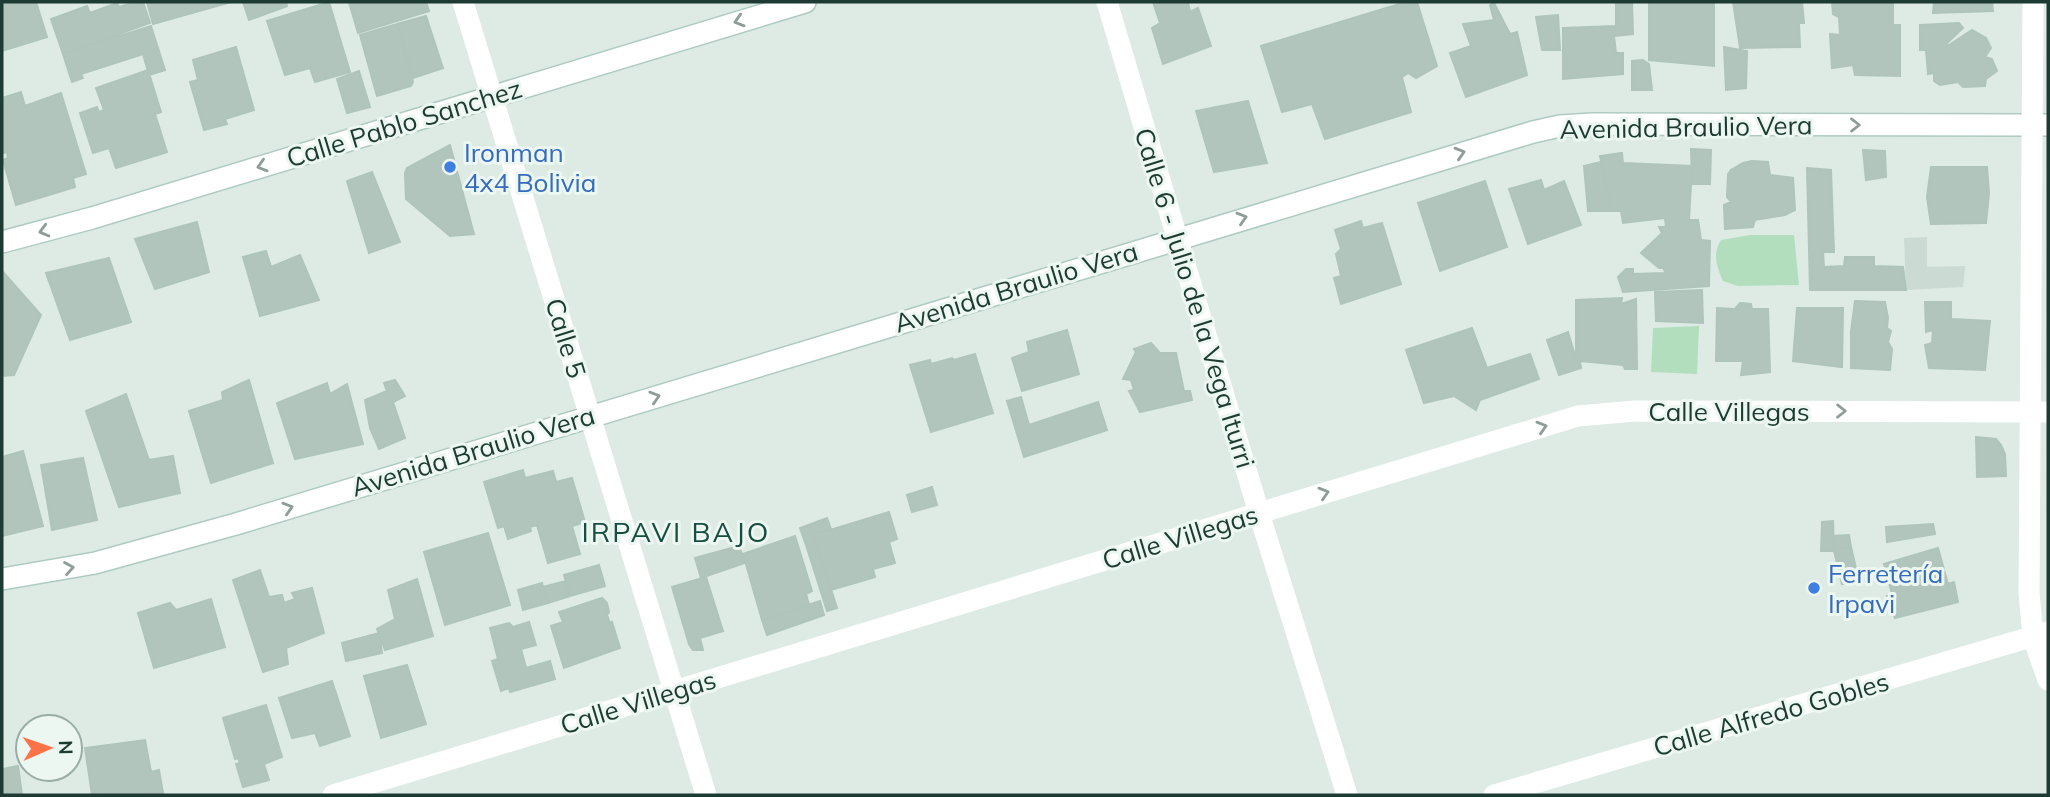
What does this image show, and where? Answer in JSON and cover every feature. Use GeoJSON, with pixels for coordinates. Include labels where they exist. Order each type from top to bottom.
{"type":"FeatureCollection","features":[{"type":"Feature","properties":{"kind":"street","name":"Calle 5"},"geometry":{"type":"LineString","coordinates":[[463,2],[706,795]]}},
{"type":"Feature","properties":{"kind":"street","name":"Calle Pablo Sanchez"},"geometry":{"type":"LineString","coordinates":[[2,242],[92,218],[805,2]]}},
{"type":"Feature","properties":{"kind":"street","name":"Calle 6 - Julio de la Vega Iturri"},"geometry":{"type":"LineString","coordinates":[[1107,2],[1346,795]]}},
{"type":"Feature","properties":{"kind":"street"},"geometry":{"type":"LineString","coordinates":[[2033,2],[2040,125],[2039,412],[2029,593],[2041,634],[2048,680]]}},
{"type":"Feature","properties":{"kind":"street","name":"Avenida Braulio Vera"},"geometry":{"type":"LineString","coordinates":[[2,579],[95,563],[236,524],[1533,132],[1560,126],[1593,124],[2040,125]]}},
{"type":"Feature","properties":{"kind":"street","name":"Calle Villegas"},"geometry":{"type":"LineString","coordinates":[[333,795],[1578,416],[1635,411],[2039,412]]}},
{"type":"Feature","properties":{"kind":"street","name":"Calle Alfredo Gobles"},"geometry":{"type":"LineString","coordinates":[[1494,795],[2041,634]]}},
{"type":"Feature","properties":{"kind":"shaded area"},"geometry":{"type":"Polygon","coordinates":[[[1927,237],[1927,267],[1965,266],[1963,287],[1906,290],[1904,238],[1927,237]]]}},
{"type":"Feature","properties":{"kind":"green space"},"geometry":{"type":"Polygon","coordinates":[[[1750,235],[1794,235],[1799,285],[1738,286],[1723,281],[1717,266],[1718,245],[1721,240],[1750,235]]]}},
{"type":"Feature","properties":{"kind":"green space"},"geometry":{"type":"Polygon","coordinates":[[[1699,326],[1697,374],[1651,372],[1653,328],[1699,326]]]}},
{"type":"Feature","properties":{"kind":"building"},"geometry":{"type":"Polygon","coordinates":[[[2,2],[36,2],[47,37],[2,51],[2,2]]]}},
{"type":"Feature","properties":{"kind":"building"},"geometry":{"type":"Polygon","coordinates":[[[143,2],[150,23],[63,54],[51,19],[87,6],[90,13],[117,3],[119,7],[143,2]]]}},
{"type":"Feature","properties":{"kind":"building"},"geometry":{"type":"Polygon","coordinates":[[[147,2],[231,2],[153,24],[147,2]]]}},
{"type":"Feature","properties":{"kind":"building"},"geometry":{"type":"Polygon","coordinates":[[[243,2],[286,2],[287,6],[249,20],[243,2]]]}},
{"type":"Feature","properties":{"kind":"building"},"geometry":{"type":"Polygon","coordinates":[[[329,2],[350,72],[315,82],[310,68],[285,75],[267,21],[329,2]]]}},
{"type":"Feature","properties":{"kind":"building"},"geometry":{"type":"Polygon","coordinates":[[[349,2],[426,2],[429,11],[358,33],[349,2]]]}},
{"type":"Feature","properties":{"kind":"building"},"geometry":{"type":"Polygon","coordinates":[[[1153,2],[1188,2],[1190,12],[1198,8],[1211,46],[1163,64],[1152,28],[1160,23],[1153,2]]]}},
{"type":"Feature","properties":{"kind":"building"},"geometry":{"type":"Polygon","coordinates":[[[1406,2],[1417,2],[1437,66],[1416,78],[1408,73],[1402,77],[1411,112],[1325,139],[1312,104],[1282,112],[1261,46],[1406,2]]]}},
{"type":"Feature","properties":{"kind":"building"},"geometry":{"type":"Polygon","coordinates":[[[1616,2],[1632,2],[1633,34],[1614,36],[1616,53],[1623,53],[1623,74],[1563,79],[1563,28],[1616,26],[1616,2]]]}},
{"type":"Feature","properties":{"kind":"building"},"geometry":{"type":"Polygon","coordinates":[[[1649,2],[1714,2],[1714,66],[1649,60],[1649,2]]]}},
{"type":"Feature","properties":{"kind":"building"},"geometry":{"type":"Polygon","coordinates":[[[1733,2],[1802,2],[1804,23],[1799,23],[1800,47],[1740,48],[1733,2]]]}},
{"type":"Feature","properties":{"kind":"building"},"geometry":{"type":"Polygon","coordinates":[[[1832,2],[1893,2],[1893,25],[1900,25],[1900,76],[1855,75],[1853,65],[1832,68],[1830,34],[1840,35],[1839,17],[1833,14],[1832,2]]]}},
{"type":"Feature","properties":{"kind":"building"},"geometry":{"type":"Polygon","coordinates":[[[1934,2],[1992,2],[1993,11],[1933,13],[1934,2]]]}},
{"type":"Feature","properties":{"kind":"building"},"geometry":{"type":"Polygon","coordinates":[[[1494,3],[1510,34],[1517,32],[1527,75],[1466,97],[1450,53],[1471,46],[1463,24],[1494,20],[1490,5],[1494,3]]]}},
{"type":"Feature","properties":{"kind":"building"},"geometry":{"type":"Polygon","coordinates":[[[1558,15],[1560,50],[1542,50],[1536,17],[1558,15]]]}},
{"type":"Feature","properties":{"kind":"building"},"geometry":{"type":"Polygon","coordinates":[[[426,16],[443,68],[413,78],[397,24],[426,16]]]}},
{"type":"Feature","properties":{"kind":"building"},"geometry":{"type":"Polygon","coordinates":[[[1959,23],[1963,28],[1945,45],[1972,30],[1986,38],[1991,48],[1985,57],[1992,59],[1997,71],[1986,79],[1985,86],[1963,87],[1958,82],[1940,85],[1934,81],[1934,73],[1928,74],[1926,50],[1920,50],[1920,25],[1959,23]]]}},
{"type":"Feature","properties":{"kind":"building"},"geometry":{"type":"Polygon","coordinates":[[[397,24],[413,82],[411,86],[377,96],[360,35],[397,24]]]}},
{"type":"Feature","properties":{"kind":"building"},"geometry":{"type":"Polygon","coordinates":[[[151,26],[165,70],[149,75],[143,54],[81,74],[83,78],[72,82],[63,54],[151,26]]]}},
{"type":"Feature","properties":{"kind":"building"},"geometry":{"type":"Polygon","coordinates":[[[236,47],[254,110],[225,119],[227,124],[204,130],[190,82],[198,80],[193,60],[236,47]]]}},
{"type":"Feature","properties":{"kind":"building"},"geometry":{"type":"Polygon","coordinates":[[[1724,47],[1747,51],[1746,88],[1726,90],[1724,47]]]}},
{"type":"Feature","properties":{"kind":"building"},"geometry":{"type":"Polygon","coordinates":[[[1643,60],[1649,64],[1652,90],[1632,90],[1632,61],[1643,60]]]}},
{"type":"Feature","properties":{"kind":"building"},"geometry":{"type":"Polygon","coordinates":[[[148,70],[161,112],[155,114],[167,152],[116,168],[109,148],[93,153],[80,113],[97,107],[99,112],[104,110],[96,88],[148,70]]]}},
{"type":"Feature","properties":{"kind":"building"},"geometry":{"type":"Polygon","coordinates":[[[359,71],[370,107],[347,113],[337,79],[359,71]]]}},
{"type":"Feature","properties":{"kind":"building"},"geometry":{"type":"Polygon","coordinates":[[[21,92],[25,106],[61,93],[86,174],[73,178],[75,187],[16,205],[3,160],[8,158],[7,152],[3,153],[2,148],[2,98],[21,92]]]}},
{"type":"Feature","properties":{"kind":"building"},"geometry":{"type":"Polygon","coordinates":[[[1248,101],[1267,163],[1214,172],[1196,111],[1248,101]]]}},
{"type":"Feature","properties":{"kind":"building"},"geometry":{"type":"Polygon","coordinates":[[[450,145],[474,234],[450,236],[406,199],[407,168],[450,145]]]}},
{"type":"Feature","properties":{"kind":"building"},"geometry":{"type":"Polygon","coordinates":[[[1691,149],[1711,150],[1710,184],[1692,184],[1691,149]]]}},
{"type":"Feature","properties":{"kind":"building"},"geometry":{"type":"Polygon","coordinates":[[[1863,150],[1885,151],[1886,177],[1866,180],[1863,150]]]}},
{"type":"Feature","properties":{"kind":"building"},"geometry":{"type":"Polygon","coordinates":[[[1622,153],[1623,163],[1692,166],[1689,220],[1698,220],[1701,240],[1710,241],[1709,286],[1623,292],[1618,277],[1626,269],[1633,269],[1633,274],[1666,273],[1641,253],[1662,233],[1659,227],[1666,227],[1665,218],[1623,223],[1621,211],[1612,211],[1600,156],[1622,153]]]}},
{"type":"Feature","properties":{"kind":"building"},"geometry":{"type":"Polygon","coordinates":[[[1601,162],[1612,211],[1588,211],[1584,166],[1601,162]]]}},
{"type":"Feature","properties":{"kind":"building"},"geometry":{"type":"Polygon","coordinates":[[[1768,162],[1770,175],[1793,178],[1795,210],[1785,215],[1755,220],[1753,227],[1725,229],[1724,205],[1731,202],[1727,197],[1728,174],[1743,163],[1768,162]]]}},
{"type":"Feature","properties":{"kind":"building"},"geometry":{"type":"Polygon","coordinates":[[[1931,167],[1987,167],[1989,193],[1986,223],[1931,224],[1927,197],[1931,167]]]}},
{"type":"Feature","properties":{"kind":"building"},"geometry":{"type":"Polygon","coordinates":[[[1807,168],[1831,170],[1834,252],[1823,252],[1824,267],[1844,266],[1845,257],[1874,257],[1874,266],[1903,267],[1906,290],[1810,290],[1807,168]]]}},
{"type":"Feature","properties":{"kind":"building"},"geometry":{"type":"Polygon","coordinates":[[[372,172],[400,242],[369,253],[347,181],[372,172]]]}},
{"type":"Feature","properties":{"kind":"building"},"geometry":{"type":"Polygon","coordinates":[[[1541,180],[1544,190],[1564,181],[1581,225],[1528,244],[1509,189],[1541,180]]]}},
{"type":"Feature","properties":{"kind":"building"},"geometry":{"type":"Polygon","coordinates":[[[1485,181],[1507,247],[1440,271],[1418,203],[1485,181]]]}},
{"type":"Feature","properties":{"kind":"building"},"geometry":{"type":"Polygon","coordinates":[[[1361,221],[1363,228],[1382,223],[1401,284],[1341,304],[1334,278],[1341,276],[1336,254],[1341,249],[1335,230],[1361,221]]]}},
{"type":"Feature","properties":{"kind":"building"},"geometry":{"type":"Polygon","coordinates":[[[197,222],[209,272],[155,289],[135,239],[197,222]]]}},
{"type":"Feature","properties":{"kind":"building"},"geometry":{"type":"Polygon","coordinates":[[[266,251],[271,267],[300,255],[319,300],[260,316],[243,257],[266,251]]]}},
{"type":"Feature","properties":{"kind":"building"},"geometry":{"type":"Polygon","coordinates":[[[109,258],[131,322],[70,340],[46,273],[109,258]]]}},
{"type":"Feature","properties":{"kind":"building"},"geometry":{"type":"Polygon","coordinates":[[[3,272],[41,315],[14,375],[2,376],[3,272]]]}},
{"type":"Feature","properties":{"kind":"building"},"geometry":{"type":"Polygon","coordinates":[[[1702,290],[1703,323],[1656,321],[1655,292],[1702,290]]]}},
{"type":"Feature","properties":{"kind":"building"},"geometry":{"type":"Polygon","coordinates":[[[1622,298],[1621,304],[1636,299],[1637,369],[1580,361],[1581,368],[1559,375],[1547,340],[1568,332],[1576,359],[1576,300],[1622,298]]]}},
{"type":"Feature","properties":{"kind":"building"},"geometry":{"type":"Polygon","coordinates":[[[1855,301],[1885,302],[1887,328],[1891,331],[1888,342],[1892,349],[1890,370],[1851,368],[1851,331],[1855,301]]]}},
{"type":"Feature","properties":{"kind":"building"},"geometry":{"type":"Polygon","coordinates":[[[1925,302],[1951,302],[1951,319],[1990,321],[1985,370],[1929,368],[1925,345],[1932,343],[1933,330],[1926,332],[1925,302]]]}},
{"type":"Feature","properties":{"kind":"building"},"geometry":{"type":"Polygon","coordinates":[[[1740,303],[1751,304],[1752,309],[1768,309],[1770,372],[1741,375],[1743,361],[1716,361],[1717,308],[1735,309],[1740,303]]]}},
{"type":"Feature","properties":{"kind":"building"},"geometry":{"type":"Polygon","coordinates":[[[1797,308],[1843,308],[1842,367],[1793,361],[1797,308]]]}},
{"type":"Feature","properties":{"kind":"building"},"geometry":{"type":"Polygon","coordinates":[[[1472,328],[1487,368],[1530,354],[1539,379],[1480,400],[1476,410],[1454,396],[1424,403],[1406,350],[1472,328]]]}},
{"type":"Feature","properties":{"kind":"building"},"geometry":{"type":"Polygon","coordinates":[[[1067,330],[1079,374],[1022,391],[1012,358],[1029,352],[1027,342],[1067,330]]]}},
{"type":"Feature","properties":{"kind":"building"},"geometry":{"type":"Polygon","coordinates":[[[1151,343],[1160,353],[1176,353],[1184,391],[1190,391],[1192,400],[1140,412],[1129,391],[1134,390],[1131,380],[1123,379],[1136,352],[1134,349],[1151,343]]]}},
{"type":"Feature","properties":{"kind":"building"},"geometry":{"type":"Polygon","coordinates":[[[975,354],[993,413],[931,432],[910,365],[930,360],[931,364],[975,354]]]}},
{"type":"Feature","properties":{"kind":"building"},"geometry":{"type":"Polygon","coordinates":[[[249,380],[273,463],[211,483],[189,411],[223,400],[222,392],[249,380]]]}},
{"type":"Feature","properties":{"kind":"building"},"geometry":{"type":"Polygon","coordinates":[[[395,380],[405,396],[393,402],[405,438],[379,449],[370,428],[365,400],[387,391],[384,383],[395,380]]]}},
{"type":"Feature","properties":{"kind":"building"},"geometry":{"type":"Polygon","coordinates":[[[327,383],[330,394],[347,384],[363,444],[295,459],[277,403],[327,383]]]}},
{"type":"Feature","properties":{"kind":"building"},"geometry":{"type":"Polygon","coordinates":[[[126,394],[149,460],[173,456],[180,493],[119,507],[86,411],[126,394]]]}},
{"type":"Feature","properties":{"kind":"building"},"geometry":{"type":"Polygon","coordinates":[[[1021,397],[1029,425],[1098,402],[1107,430],[1024,457],[1007,401],[1021,397]]]}},
{"type":"Feature","properties":{"kind":"building"},"geometry":{"type":"Polygon","coordinates":[[[1976,437],[1996,439],[2001,445],[2005,454],[2006,476],[1977,477],[1976,437]]]}},
{"type":"Feature","properties":{"kind":"building"},"geometry":{"type":"Polygon","coordinates":[[[23,451],[43,526],[2,536],[2,457],[23,451]]]}},
{"type":"Feature","properties":{"kind":"building"},"geometry":{"type":"Polygon","coordinates":[[[83,458],[97,520],[52,530],[41,465],[83,458]]]}},
{"type":"Feature","properties":{"kind":"building"},"geometry":{"type":"Polygon","coordinates":[[[523,470],[525,478],[553,471],[556,482],[572,478],[585,522],[572,526],[580,554],[548,563],[537,525],[530,527],[531,531],[508,539],[504,526],[498,528],[484,482],[523,470]]]}},
{"type":"Feature","properties":{"kind":"building"},"geometry":{"type":"Polygon","coordinates":[[[932,487],[937,505],[912,512],[907,495],[932,487]]]}},
{"type":"Feature","properties":{"kind":"building"},"geometry":{"type":"Polygon","coordinates":[[[889,512],[897,539],[889,542],[895,563],[873,569],[875,577],[831,590],[814,535],[889,512]]]}},
{"type":"Feature","properties":{"kind":"building"},"geometry":{"type":"Polygon","coordinates":[[[827,518],[831,529],[814,535],[817,545],[807,548],[800,528],[827,518]]]}},
{"type":"Feature","properties":{"kind":"building"},"geometry":{"type":"Polygon","coordinates":[[[1833,521],[1834,551],[1821,551],[1822,522],[1833,521]]]}},
{"type":"Feature","properties":{"kind":"building"},"geometry":{"type":"Polygon","coordinates":[[[1933,524],[1935,534],[1887,542],[1886,527],[1933,524]]]}},
{"type":"Feature","properties":{"kind":"building"},"geometry":{"type":"Polygon","coordinates":[[[488,533],[510,605],[445,625],[424,552],[488,533]]]}},
{"type":"Feature","properties":{"kind":"building"},"geometry":{"type":"Polygon","coordinates":[[[1849,535],[1851,547],[1834,551],[1833,536],[1849,535]]]}},
{"type":"Feature","properties":{"kind":"building"},"geometry":{"type":"Polygon","coordinates":[[[795,536],[812,591],[806,594],[809,605],[762,620],[743,554],[795,536]]]}},
{"type":"Feature","properties":{"kind":"building"},"geometry":{"type":"Polygon","coordinates":[[[817,545],[837,608],[827,611],[807,548],[817,545]]]}},
{"type":"Feature","properties":{"kind":"building"},"geometry":{"type":"Polygon","coordinates":[[[739,546],[745,563],[701,578],[695,558],[739,546]]]}},
{"type":"Feature","properties":{"kind":"building"},"geometry":{"type":"Polygon","coordinates":[[[1851,547],[1859,581],[1842,584],[1834,551],[1851,547]]]}},
{"type":"Feature","properties":{"kind":"building"},"geometry":{"type":"Polygon","coordinates":[[[1938,548],[1948,584],[1954,582],[1958,602],[1895,618],[1887,596],[1892,594],[1884,564],[1938,548]]]}},
{"type":"Feature","properties":{"kind":"building"},"geometry":{"type":"Polygon","coordinates":[[[599,565],[605,586],[570,596],[564,575],[599,565]]]}},
{"type":"Feature","properties":{"kind":"building"},"geometry":{"type":"Polygon","coordinates":[[[260,570],[269,597],[282,595],[284,603],[295,599],[292,593],[312,588],[324,633],[286,648],[288,664],[263,672],[233,580],[260,570]]]}},
{"type":"Feature","properties":{"kind":"building"},"geometry":{"type":"Polygon","coordinates":[[[706,577],[723,631],[700,638],[703,650],[693,650],[672,587],[706,577]]]}},
{"type":"Feature","properties":{"kind":"building"},"geometry":{"type":"Polygon","coordinates":[[[417,579],[433,636],[385,650],[377,629],[395,619],[388,590],[417,579]]]}},
{"type":"Feature","properties":{"kind":"building"},"geometry":{"type":"Polygon","coordinates":[[[566,581],[570,596],[548,603],[543,587],[566,581]]]}},
{"type":"Feature","properties":{"kind":"building"},"geometry":{"type":"Polygon","coordinates":[[[542,583],[548,603],[523,610],[518,590],[542,583]]]}},
{"type":"Feature","properties":{"kind":"building"},"geometry":{"type":"Polygon","coordinates":[[[602,598],[607,603],[607,615],[620,648],[564,668],[551,626],[563,622],[559,612],[602,598]]]}},
{"type":"Feature","properties":{"kind":"building"},"geometry":{"type":"Polygon","coordinates":[[[211,599],[225,647],[154,668],[138,613],[170,603],[176,610],[211,599]]]}},
{"type":"Feature","properties":{"kind":"building"},"geometry":{"type":"Polygon","coordinates":[[[820,601],[824,615],[767,635],[762,620],[820,601]]]}},
{"type":"Feature","properties":{"kind":"building"},"geometry":{"type":"Polygon","coordinates":[[[529,622],[536,645],[521,649],[526,668],[550,661],[555,679],[510,692],[509,688],[501,691],[492,661],[498,659],[490,628],[509,623],[513,627],[529,622]]]}},
{"type":"Feature","properties":{"kind":"building"},"geometry":{"type":"Polygon","coordinates":[[[379,633],[382,653],[346,661],[342,643],[379,633]]]}},
{"type":"Feature","properties":{"kind":"building"},"geometry":{"type":"Polygon","coordinates":[[[407,665],[426,724],[381,738],[364,676],[407,665]]]}},
{"type":"Feature","properties":{"kind":"building"},"geometry":{"type":"Polygon","coordinates":[[[332,681],[350,736],[320,746],[315,733],[292,738],[279,698],[332,681]]]}},
{"type":"Feature","properties":{"kind":"building"},"geometry":{"type":"Polygon","coordinates":[[[266,705],[282,757],[264,764],[269,780],[243,787],[236,764],[240,763],[238,758],[235,759],[223,718],[266,705]]]}},
{"type":"Feature","properties":{"kind":"building"},"geometry":{"type":"Polygon","coordinates":[[[145,740],[151,772],[159,770],[163,793],[92,795],[85,748],[145,740]]]}},
{"type":"Feature","properties":{"kind":"building"},"geometry":{"type":"Polygon","coordinates":[[[14,767],[14,783],[20,783],[22,795],[2,795],[2,769],[14,767]]]}},
{"type":"Feature","properties":{"kind":"place","name":"Ironman 4x4 Bolivia"},"geometry":{"type":"Point","coordinates":[450,167]}},
{"type":"Feature","properties":{"kind":"place","name":"Ferretería Irpavi"},"geometry":{"type":"Point","coordinates":[1814,588]}},
{"type":"Feature","properties":{"kind":"district","name":"IRPAVI BAJO"},"geometry":{"type":"Point","coordinates":[676,531]}}]}
